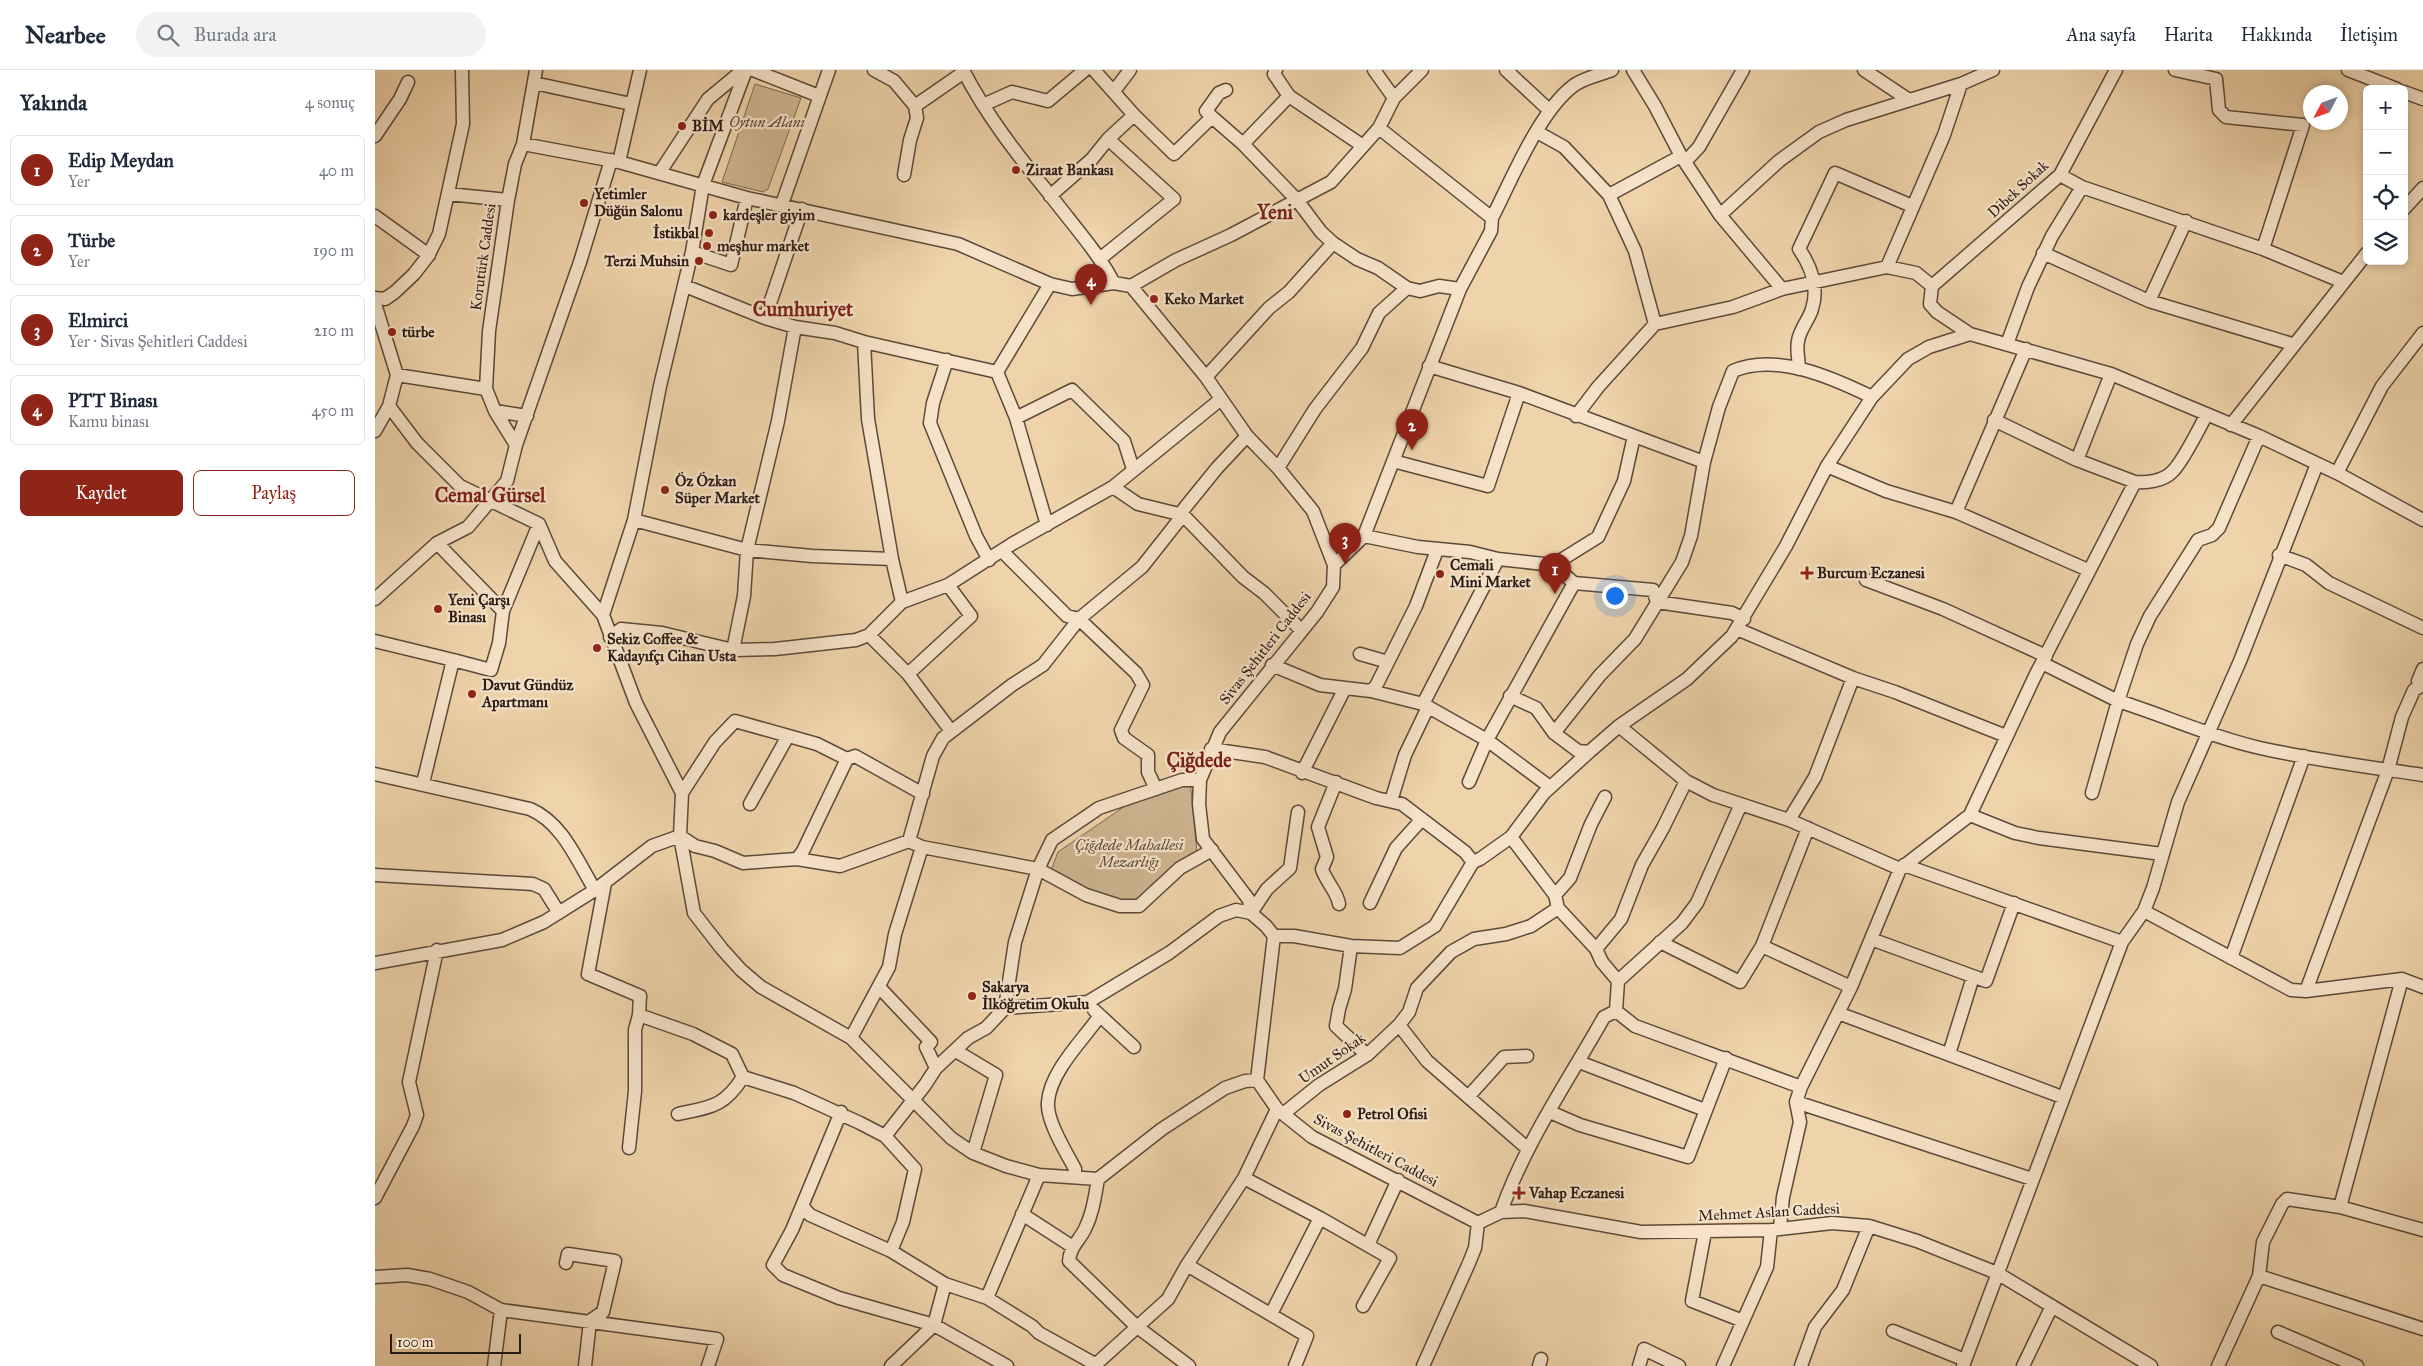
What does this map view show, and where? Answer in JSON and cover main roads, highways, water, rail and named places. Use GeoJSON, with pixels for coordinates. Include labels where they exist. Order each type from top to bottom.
{"type":"FeatureCollection","features":[{"type":"Feature","properties":{"kind":"place","name":"BİM"},"geometry":{"type":"Point","coordinates":[682,126]}},
{"type":"Feature","properties":{"kind":"place","name":"Ziraat Bankası"},"geometry":{"type":"Point","coordinates":[1016,170]}},
{"type":"Feature","properties":{"kind":"place","name":"Yetimler Düğün Salonu"},"geometry":{"type":"Point","coordinates":[584,203]}},
{"type":"Feature","properties":{"kind":"place","name":"kardeşler giyim"},"geometry":{"type":"Point","coordinates":[713,215]}},
{"type":"Feature","properties":{"kind":"place","name":"İstikbal"},"geometry":{"type":"Point","coordinates":[709,233]}},
{"type":"Feature","properties":{"kind":"place","name":"meşhur market"},"geometry":{"type":"Point","coordinates":[707,246]}},
{"type":"Feature","properties":{"kind":"place","name":"Terzi Muhsin"},"geometry":{"type":"Point","coordinates":[699,261]}},
{"type":"Feature","properties":{"kind":"place","name":"Keko Market"},"geometry":{"type":"Point","coordinates":[1154,299]}},
{"type":"Feature","properties":{"kind":"place","name":"PTT Binası"},"geometry":{"type":"Point","coordinates":[1091,305]}},
{"type":"Feature","properties":{"kind":"place","name":"türbe"},"geometry":{"type":"Point","coordinates":[392,332]}},
{"type":"Feature","properties":{"kind":"place","name":"Türbe"},"geometry":{"type":"Point","coordinates":[1412,450]}},
{"type":"Feature","properties":{"kind":"place","name":"Öz Özkan Süper Market"},"geometry":{"type":"Point","coordinates":[665,490]}},
{"type":"Feature","properties":{"kind":"place","name":"Elmirci"},"geometry":{"type":"Point","coordinates":[1345,564]}},
{"type":"Feature","properties":{"kind":"place","name":"Burcum Eczanesi"},"geometry":{"type":"Point","coordinates":[1807,573]}},
{"type":"Feature","properties":{"kind":"place","name":"Cemali Mini Market"},"geometry":{"type":"Point","coordinates":[1440,574]}},
{"type":"Feature","properties":{"kind":"place","name":"Edip Meydan"},"geometry":{"type":"Point","coordinates":[1555,594]}},
{"type":"Feature","properties":{"kind":"place","name":"Yeni Çarşı Binası"},"geometry":{"type":"Point","coordinates":[438,609]}},
{"type":"Feature","properties":{"kind":"place","name":"Sekiz Coffee & Kadayıfçı Cihan Usta"},"geometry":{"type":"Point","coordinates":[597,648]}},
{"type":"Feature","properties":{"kind":"place","name":"Davut Gündüz Apartmanı"},"geometry":{"type":"Point","coordinates":[472,694]}},
{"type":"Feature","properties":{"kind":"place","name":"Sakarya İlköğretim Okulu"},"geometry":{"type":"Point","coordinates":[972,996]}},
{"type":"Feature","properties":{"kind":"place","name":"Petrol Ofisi"},"geometry":{"type":"Point","coordinates":[1347,1114]}},
{"type":"Feature","properties":{"kind":"place","name":"Vahap Eczanesi"},"geometry":{"type":"Point","coordinates":[1519,1193]}},
{"type":"Feature","properties":{"kind":"district","name":"Yeni"},"geometry":{"type":"Point","coordinates":[1275,212]}},
{"type":"Feature","properties":{"kind":"district","name":"Cumhuriyet"},"geometry":{"type":"Point","coordinates":[803,309]}},
{"type":"Feature","properties":{"kind":"district","name":"Cemal Gürsel"},"geometry":{"type":"Point","coordinates":[490,495]}},
{"type":"Feature","properties":{"kind":"district","name":"Çiğdede"},"geometry":{"type":"Point","coordinates":[1199,760]}},
{"type":"Feature","properties":{"kind":"park label","name":"Oytun Alanı"},"geometry":{"type":"Point","coordinates":[767,122]}},
{"type":"Feature","properties":{"kind":"park label","name":"Çiğdede Mahallesi Mezarlığı"},"geometry":{"type":"Point","coordinates":[1129,854]}}]}
